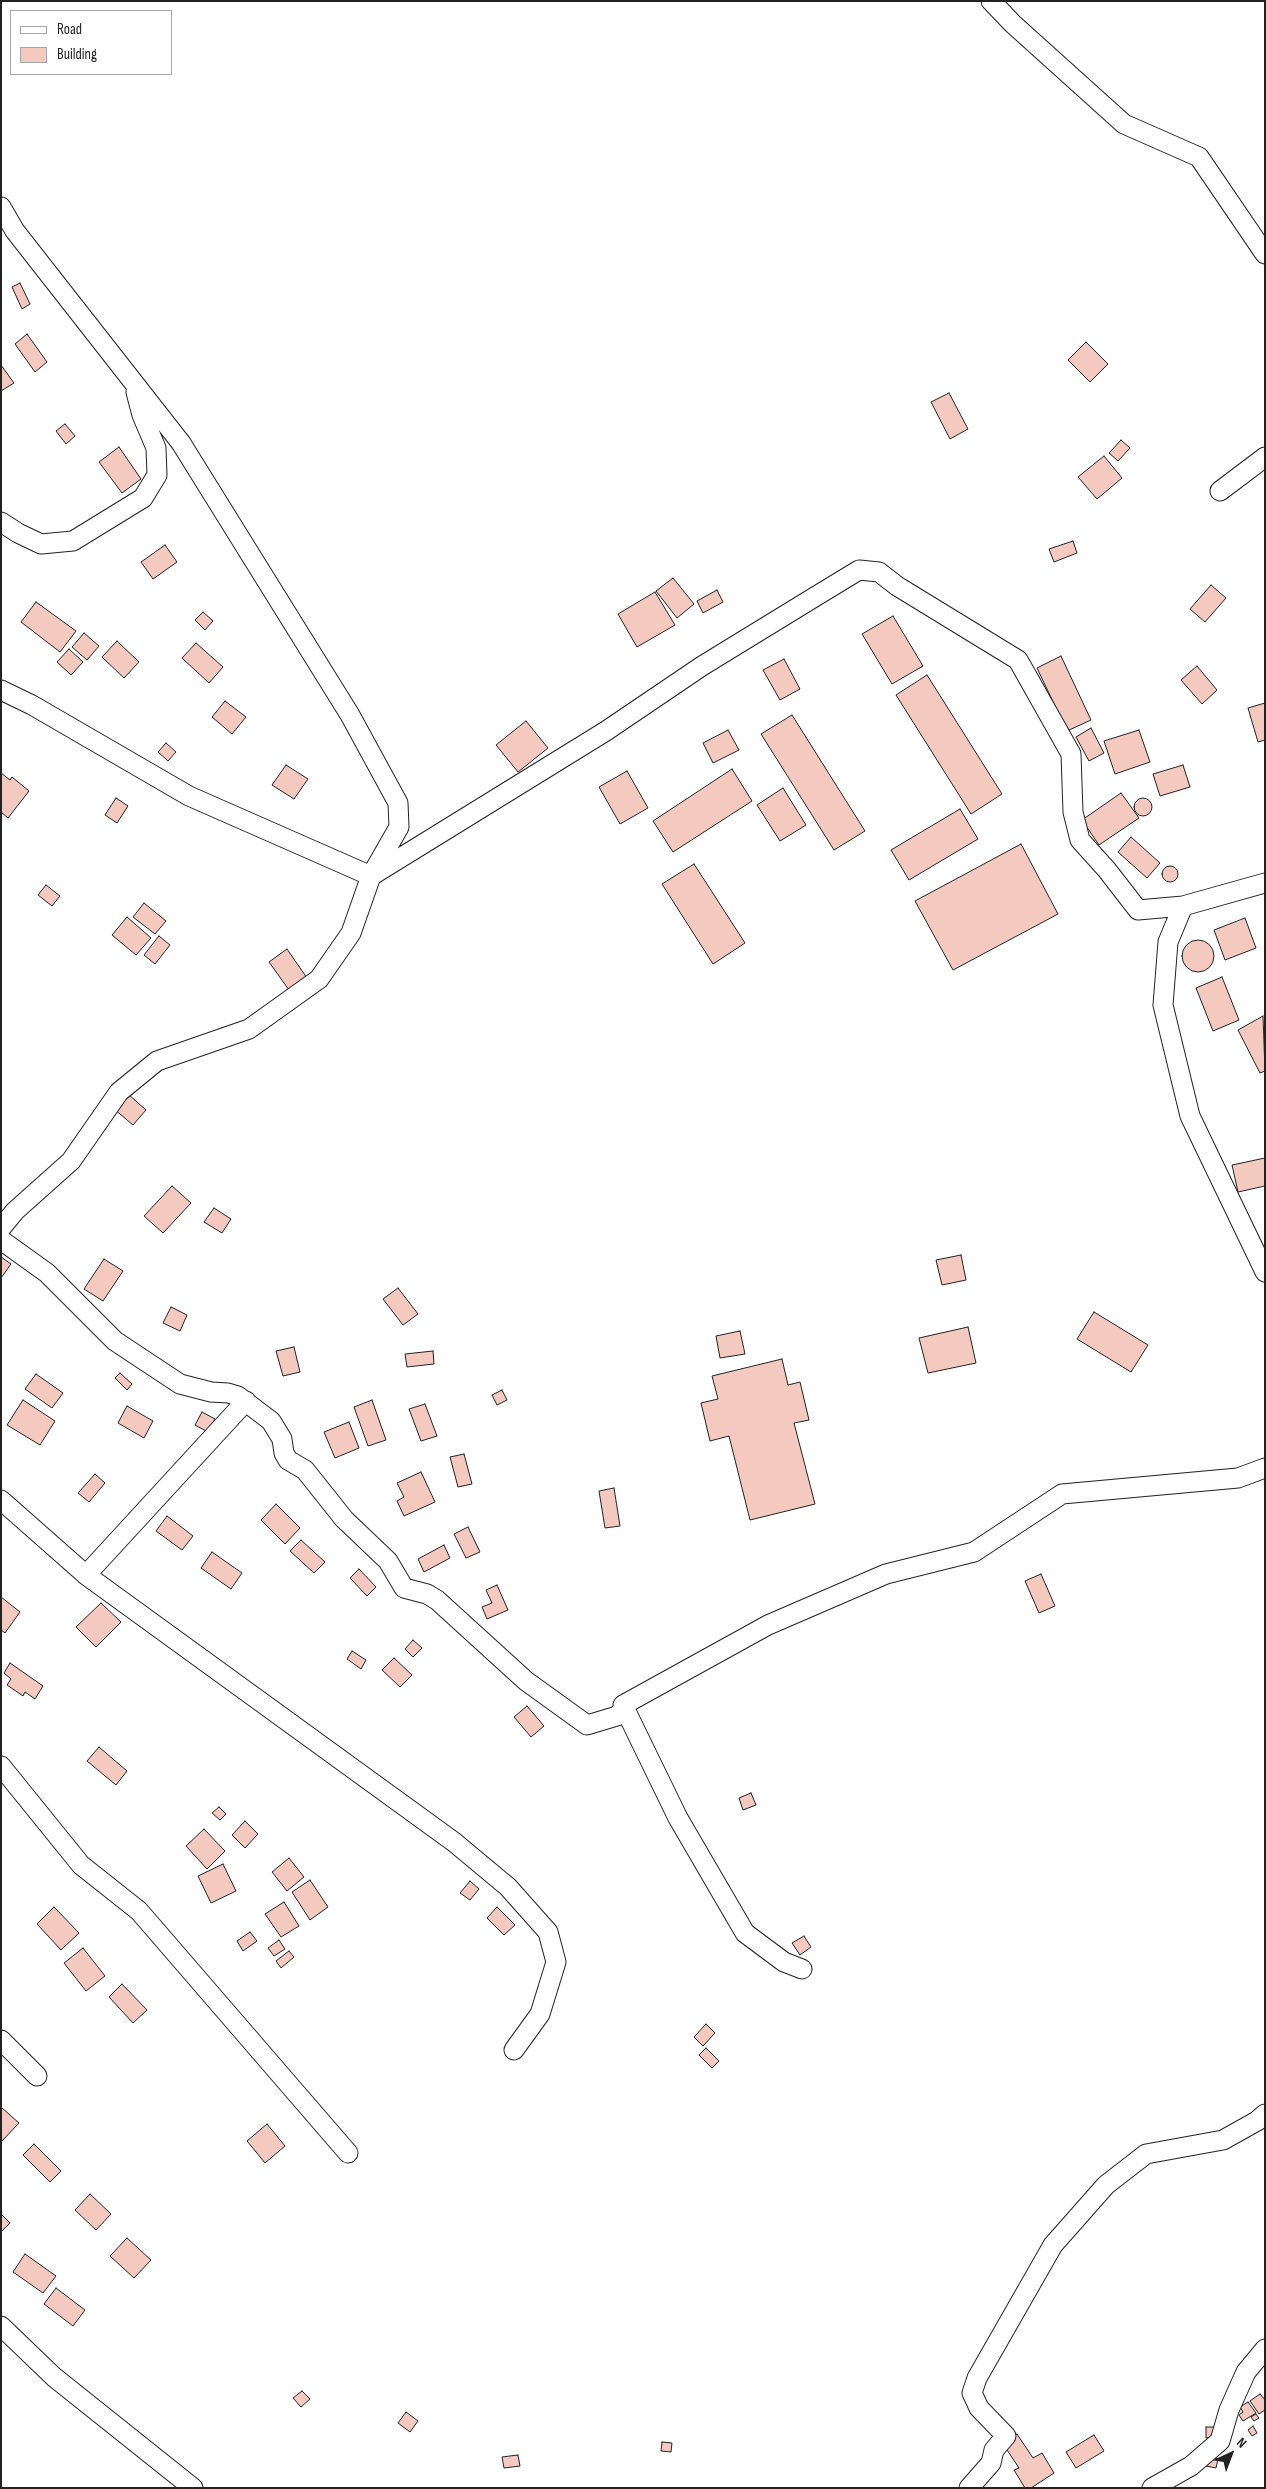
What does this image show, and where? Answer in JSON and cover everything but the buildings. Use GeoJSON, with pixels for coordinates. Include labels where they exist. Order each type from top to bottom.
{"type":"FeatureCollection","features":[{"type":"Feature","properties":{"kind":"street"},"geometry":{"type":"LineString","coordinates":[[991,1],[1013,24],[1124,124],[1199,157],[1265,254]]}},
{"type":"Feature","properties":{"kind":"street"},"geometry":{"type":"LineString","coordinates":[[1,207],[15,231],[181,443],[350,715],[398,803],[399,827],[371,876],[351,933],[319,979],[249,1029],[157,1060],[119,1092],[71,1161],[15,1211],[1,1228]]}},
{"type":"Feature","properties":{"kind":"street"},"geometry":{"type":"LineString","coordinates":[[1,522],[41,544],[73,541],[143,498],[157,475],[156,448],[142,415],[135,385]]}},
{"type":"Feature","properties":{"kind":"street"},"geometry":{"type":"LineString","coordinates":[[1220,491],[1265,457]]}},
{"type":"Feature","properties":{"kind":"street"},"geometry":{"type":"LineString","coordinates":[[371,876],[606,732],[748,637],[859,570],[880,572],[897,586],[1018,660],[1071,754],[1074,812],[1080,840],[1107,870],[1138,910],[1183,906],[1265,883]]}},
{"type":"Feature","properties":{"kind":"street"},"geometry":{"type":"LineString","coordinates":[[1,690],[32,705],[189,796],[371,876]]}},
{"type":"Feature","properties":{"kind":"street"},"geometry":{"type":"LineString","coordinates":[[1183,906],[1168,942],[1163,1005],[1190,1116],[1265,1272]]}},
{"type":"Feature","properties":{"kind":"street"},"geometry":{"type":"LineString","coordinates":[[1,1240],[47,1273],[115,1341],[172,1379],[180,1384],[211,1392],[228,1393],[246,1400],[271,1421],[277,1429],[288,1460],[305,1470],[339,1513],[385,1557],[404,1588],[432,1596],[526,1681],[586,1725],[617,1716],[625,1708]]}},
{"type":"Feature","properties":{"kind":"street"},"geometry":{"type":"LineString","coordinates":[[86,1576],[246,1400]]}},
{"type":"Feature","properties":{"kind":"street"},"geometry":{"type":"LineString","coordinates":[[802,1969],[784,1962],[745,1933],[678,1818],[623,1705],[768,1625],[886,1574],[974,1552],[1062,1494],[1238,1478],[1265,1468]]}},
{"type":"Feature","properties":{"kind":"street"},"geometry":{"type":"LineString","coordinates":[[1,1500],[86,1576],[454,1842],[508,1887],[548,1932],[556,1962],[540,2014],[514,2050]]}},
{"type":"Feature","properties":{"kind":"street"},"geometry":{"type":"LineString","coordinates":[[1,1766],[81,1865],[139,1912],[348,2153]]}},
{"type":"Feature","properties":{"kind":"street"},"geometry":{"type":"LineString","coordinates":[[1,2040],[37,2076]]}},
{"type":"Feature","properties":{"kind":"street"},"geometry":{"type":"LineString","coordinates":[[969,2488],[991,2463],[994,2450],[1006,2436],[979,2408],[972,2393],[977,2378],[1053,2245],[1106,2186],[1146,2154],[1224,2140],[1257,2121],[1265,2114]]}},
{"type":"Feature","properties":{"kind":"street"},"geometry":{"type":"LineString","coordinates":[[1,2326],[54,2378],[193,2488]]}},
{"type":"Feature","properties":{"kind":"street"},"geometry":{"type":"LineString","coordinates":[[1152,2488],[1191,2466],[1220,2441],[1229,2410],[1246,2372],[1265,2349]]}}]}
